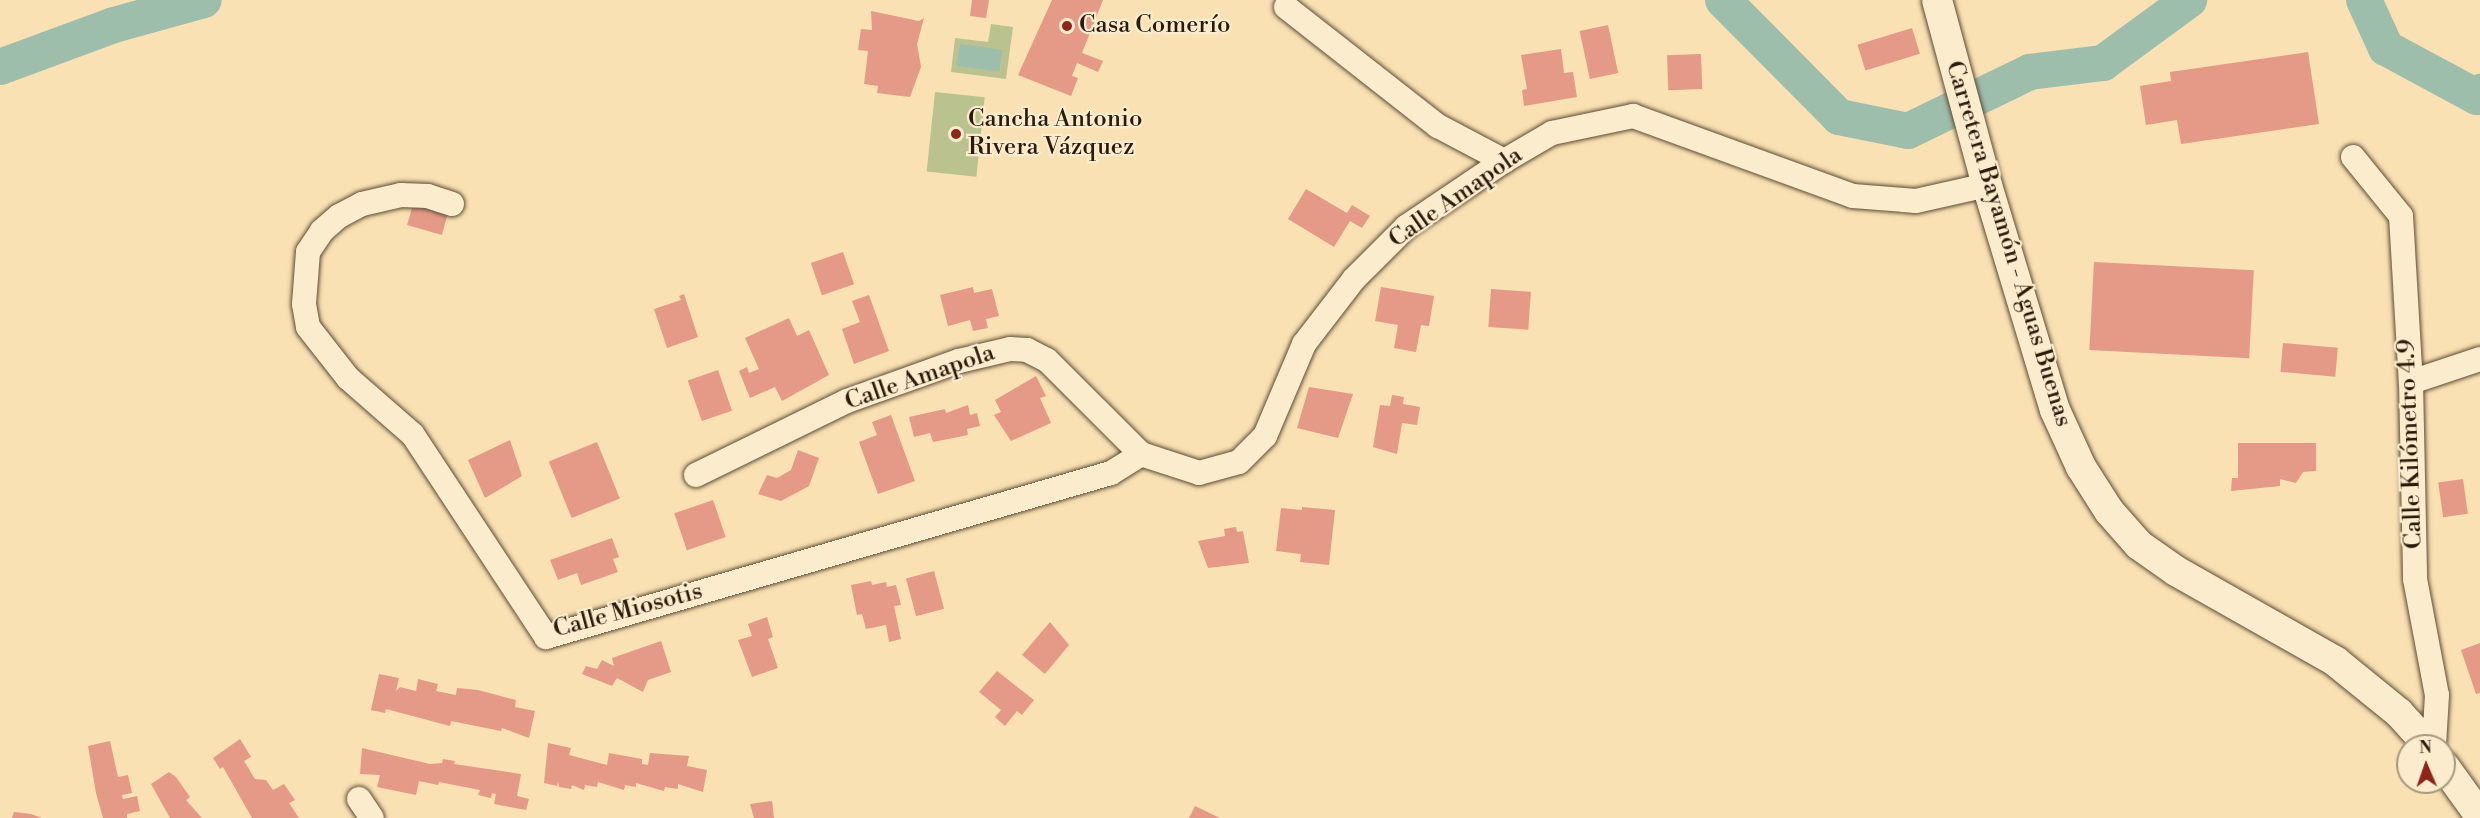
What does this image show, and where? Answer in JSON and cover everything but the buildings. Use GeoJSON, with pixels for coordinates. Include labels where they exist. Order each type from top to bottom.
{"type":"FeatureCollection","features":[{"type":"Feature","properties":{"kind":"street","name":"Carretera Bayamón - Aguas Buenas"},"geometry":{"type":"LineString","coordinates":[[1936,0],[1987,185],[2055,410],[2081,467],[2109,511],[2139,545],[2176,571],[2335,661],[2399,713],[2419,734]]}},
{"type":"Feature","properties":{"kind":"street"},"geometry":{"type":"LineString","coordinates":[[1286,7],[1438,126],[1504,161]]}},
{"type":"Feature","properties":{"kind":"street","name":"Calle Amapola"},"geometry":{"type":"LineString","coordinates":[[696,475],[847,401],[958,361],[1010,349],[1027,350],[1047,360],[1140,454],[1199,473],[1239,462],[1265,436],[1304,344],[1354,279],[1406,227],[1504,161],[1552,133],[1633,116],[1853,196],[1916,201],[1987,185]]}},
{"type":"Feature","properties":{"kind":"street","name":"Calle Kilómetro 4.9"},"geometry":{"type":"LineString","coordinates":[[2353,157],[2401,216],[2411,382],[2415,579],[2437,695],[2432,734]]}},
{"type":"Feature","properties":{"kind":"street","name":"Calle Miosotis"},"geometry":{"type":"LineString","coordinates":[[452,204],[428,196],[401,195],[362,204],[339,216],[322,231],[308,252],[304,304],[308,327],[348,378],[413,435],[546,637],[1111,472],[1140,454]]}},
{"type":"Feature","properties":{"kind":"street"},"geometry":{"type":"LineString","coordinates":[[2411,382],[2480,358]]}},
{"type":"Feature","properties":{"kind":"street"},"geometry":{"type":"LineString","coordinates":[[2456,783],[2480,816]]}},
{"type":"Feature","properties":{"kind":"green space"},"geometry":{"type":"Polygon","coordinates":[[[991,24],[1013,27],[1006,79],[951,72],[955,38],[988,42],[991,24]]]}},
{"type":"Feature","properties":{"kind":"green space","name":"Cancha Antonio Rivera Vázquez"},"geometry":{"type":"Polygon","coordinates":[[[935,92],[985,97],[976,177],[927,172],[935,92]]]}},
{"type":"Feature","properties":{"kind":"shaded area"},"geometry":{"type":"Polygon","coordinates":[[[960,44],[1003,50],[1000,72],[957,66],[960,44]]]}},
{"type":"Feature","properties":{"kind":"waterway"},"geometry":{"type":"LineString","coordinates":[[0,67],[114,25],[204,0]]}},
{"type":"Feature","properties":{"kind":"waterway"},"geometry":{"type":"LineString","coordinates":[[1723,0],[1839,117],[1908,131],[2030,72],[2103,63],[2189,0]]}},
{"type":"Feature","properties":{"kind":"waterway"},"geometry":{"type":"LineString","coordinates":[[2364,0],[2386,48],[2477,97],[2480,92]]}},
{"type":"Feature","properties":{"kind":"place","name":"Casa Comerío"},"geometry":{"type":"Point","coordinates":[1067,26]}},
{"type":"Feature","properties":{"kind":"place","name":"Cancha Antonio Rivera Vázquez"},"geometry":{"type":"Point","coordinates":[956,134]}}]}
